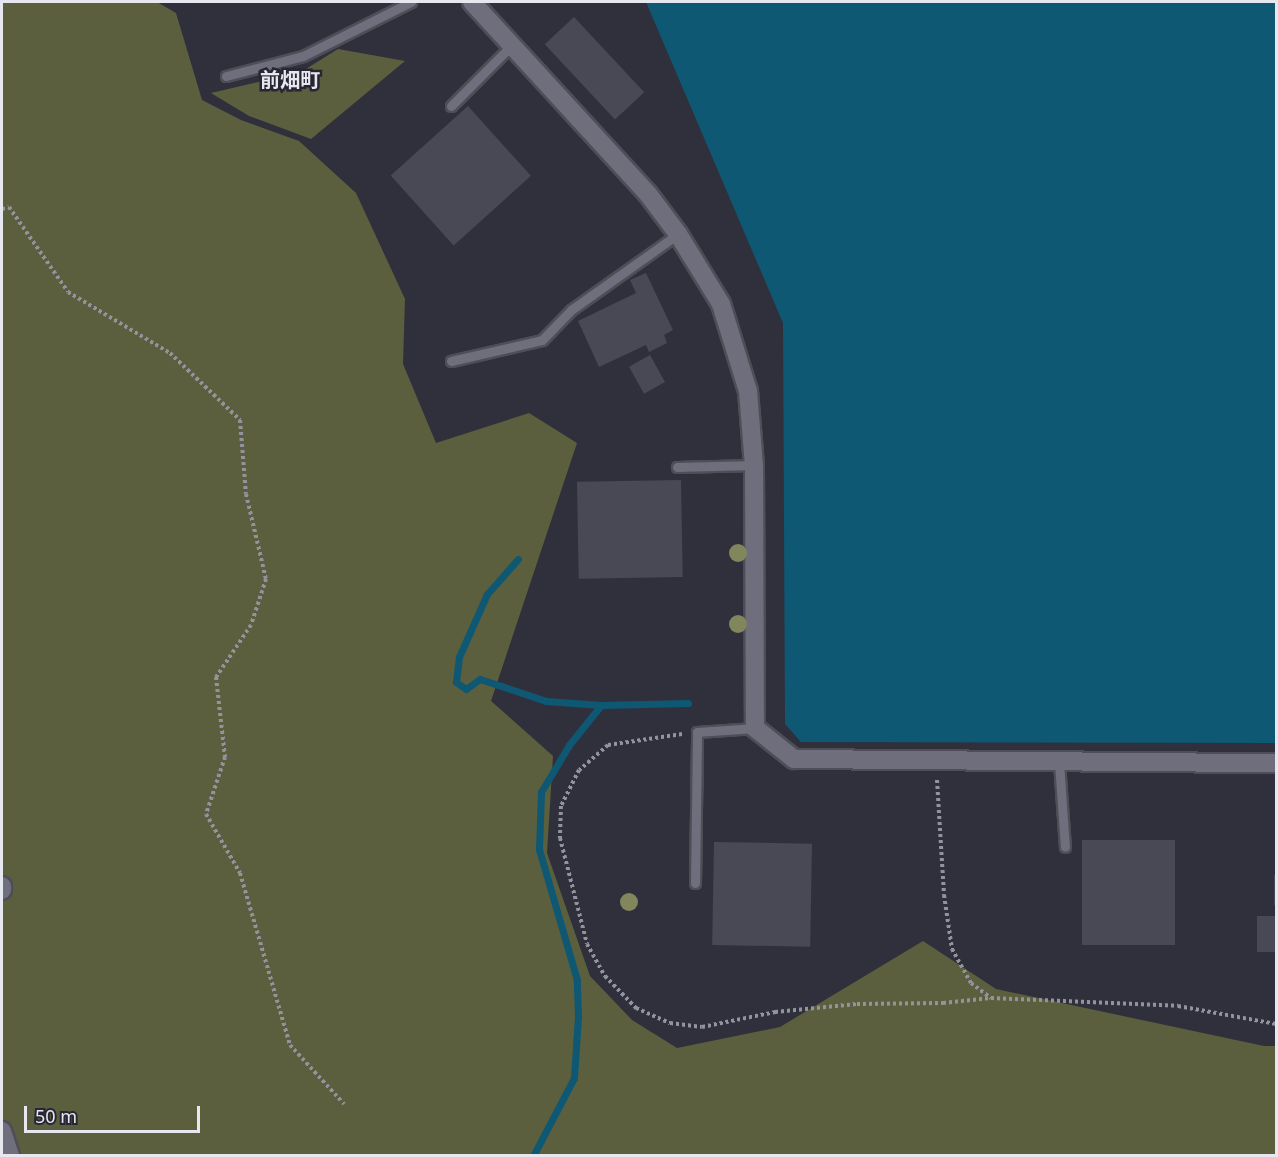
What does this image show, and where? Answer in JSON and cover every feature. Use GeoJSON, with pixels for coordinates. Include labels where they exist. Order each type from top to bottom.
{"type":"FeatureCollection","features":[{"type":"Feature","properties":{"kind":"street"},"geometry":{"type":"LineString","coordinates":[[472,2],[648,194],[678,234],[722,304],[748,391],[754,465],[755,728],[794,759],[1276,763]]}},
{"type":"Feature","properties":{"kind":"street"},"geometry":{"type":"LineString","coordinates":[[2,1131],[10,1155]]}},
{"type":"Feature","properties":{"kind":"lane"},"geometry":{"type":"LineString","coordinates":[[226,76],[303,56],[411,2]]}},
{"type":"Feature","properties":{"kind":"lane"},"geometry":{"type":"LineString","coordinates":[[451,106],[512,45]]}},
{"type":"Feature","properties":{"kind":"lane"},"geometry":{"type":"LineString","coordinates":[[451,361],[542,340],[571,310],[678,234]]}},
{"type":"Feature","properties":{"kind":"lane"},"geometry":{"type":"LineString","coordinates":[[677,467],[754,465]]}},
{"type":"Feature","properties":{"kind":"lane"},"geometry":{"type":"LineString","coordinates":[[695,883],[697,732],[755,728]]}},
{"type":"Feature","properties":{"kind":"lane"},"geometry":{"type":"LineString","coordinates":[[1059,762],[1065,847]]}},
{"type":"Feature","properties":{"kind":"path"},"geometry":{"type":"LineString","coordinates":[[2,209],[9,207],[68,292],[170,353],[240,420],[246,494],[266,579],[251,625],[216,677],[225,757],[206,814],[240,873],[290,1045],[344,1104]]}},
{"type":"Feature","properties":{"kind":"path"},"geometry":{"type":"LineString","coordinates":[[697,732],[608,745],[579,770],[561,806],[560,838],[587,944],[605,976],[636,1008],[670,1023],[702,1027],[775,1012],[857,1004],[943,1003],[991,998],[1178,1006],[1276,1024]]}},
{"type":"Feature","properties":{"kind":"path"},"geometry":{"type":"LineString","coordinates":[[936,760],[944,895],[951,949],[971,983],[991,998]]}},
{"type":"Feature","properties":{"kind":"green space"},"geometry":{"type":"Polygon","coordinates":[[[2,2],[157,2],[176,13],[202,100],[241,120],[299,141],[356,193],[405,299],[403,364],[436,443],[529,413],[577,443],[491,701],[553,756],[547,853],[590,976],[632,1020],[677,1048],[780,1027],[923,941],[996,989],[1264,1046],[1276,1046],[1276,1155],[2,1156],[2,2]]]}},
{"type":"Feature","properties":{"kind":"green space"},"geometry":{"type":"Polygon","coordinates":[[[338,49],[405,61],[311,139],[249,116],[211,93],[301,72],[338,49]]]}},
{"type":"Feature","properties":{"kind":"water"},"geometry":{"type":"Polygon","coordinates":[[[646,2],[1276,2],[1276,743],[801,742],[785,724],[783,323],[646,2]]]}},
{"type":"Feature","properties":{"kind":"building"},"geometry":{"type":"Polygon","coordinates":[[[574,17],[644,92],[615,120],[545,44],[574,17]]]}},
{"type":"Feature","properties":{"kind":"building"},"geometry":{"type":"Polygon","coordinates":[[[468,106],[531,176],[454,245],[391,176],[468,106]]]}},
{"type":"Feature","properties":{"kind":"building"},"geometry":{"type":"Polygon","coordinates":[[[646,273],[673,330],[664,335],[667,343],[649,352],[646,345],[599,367],[578,321],[636,293],[630,280],[646,273]]]}},
{"type":"Feature","properties":{"kind":"building"},"geometry":{"type":"Polygon","coordinates":[[[650,355],[665,382],[644,394],[629,367],[650,355]]]}},
{"type":"Feature","properties":{"kind":"building"},"geometry":{"type":"Polygon","coordinates":[[[681,480],[683,577],[579,579],[577,482],[681,480]]]}},
{"type":"Feature","properties":{"kind":"building"},"geometry":{"type":"Polygon","coordinates":[[[1082,840],[1175,840],[1175,945],[1082,945],[1082,840]]]}},
{"type":"Feature","properties":{"kind":"building"},"geometry":{"type":"Polygon","coordinates":[[[714,842],[812,844],[810,947],[712,945],[714,842]]]}},
{"type":"Feature","properties":{"kind":"building"},"geometry":{"type":"Polygon","coordinates":[[[1274,875],[1276,875],[1276,905],[1274,905],[1274,875]]]}},
{"type":"Feature","properties":{"kind":"building"},"geometry":{"type":"Polygon","coordinates":[[[1257,916],[1276,916],[1276,952],[1257,952],[1257,916]]]}},
{"type":"Feature","properties":{"kind":"waterway"},"geometry":{"type":"LineString","coordinates":[[518,559],[487,594],[459,657],[456,682],[466,689],[480,679],[546,701],[601,705]]}},
{"type":"Feature","properties":{"kind":"waterway"},"geometry":{"type":"LineString","coordinates":[[533,1156],[574,1078],[578,1016],[577,980],[539,849],[541,792],[569,745],[601,705],[688,703]]}},
{"type":"Feature","properties":{"kind":"district","name":"前畑町"},"geometry":{"type":"Point","coordinates":[290,79]}}]}
